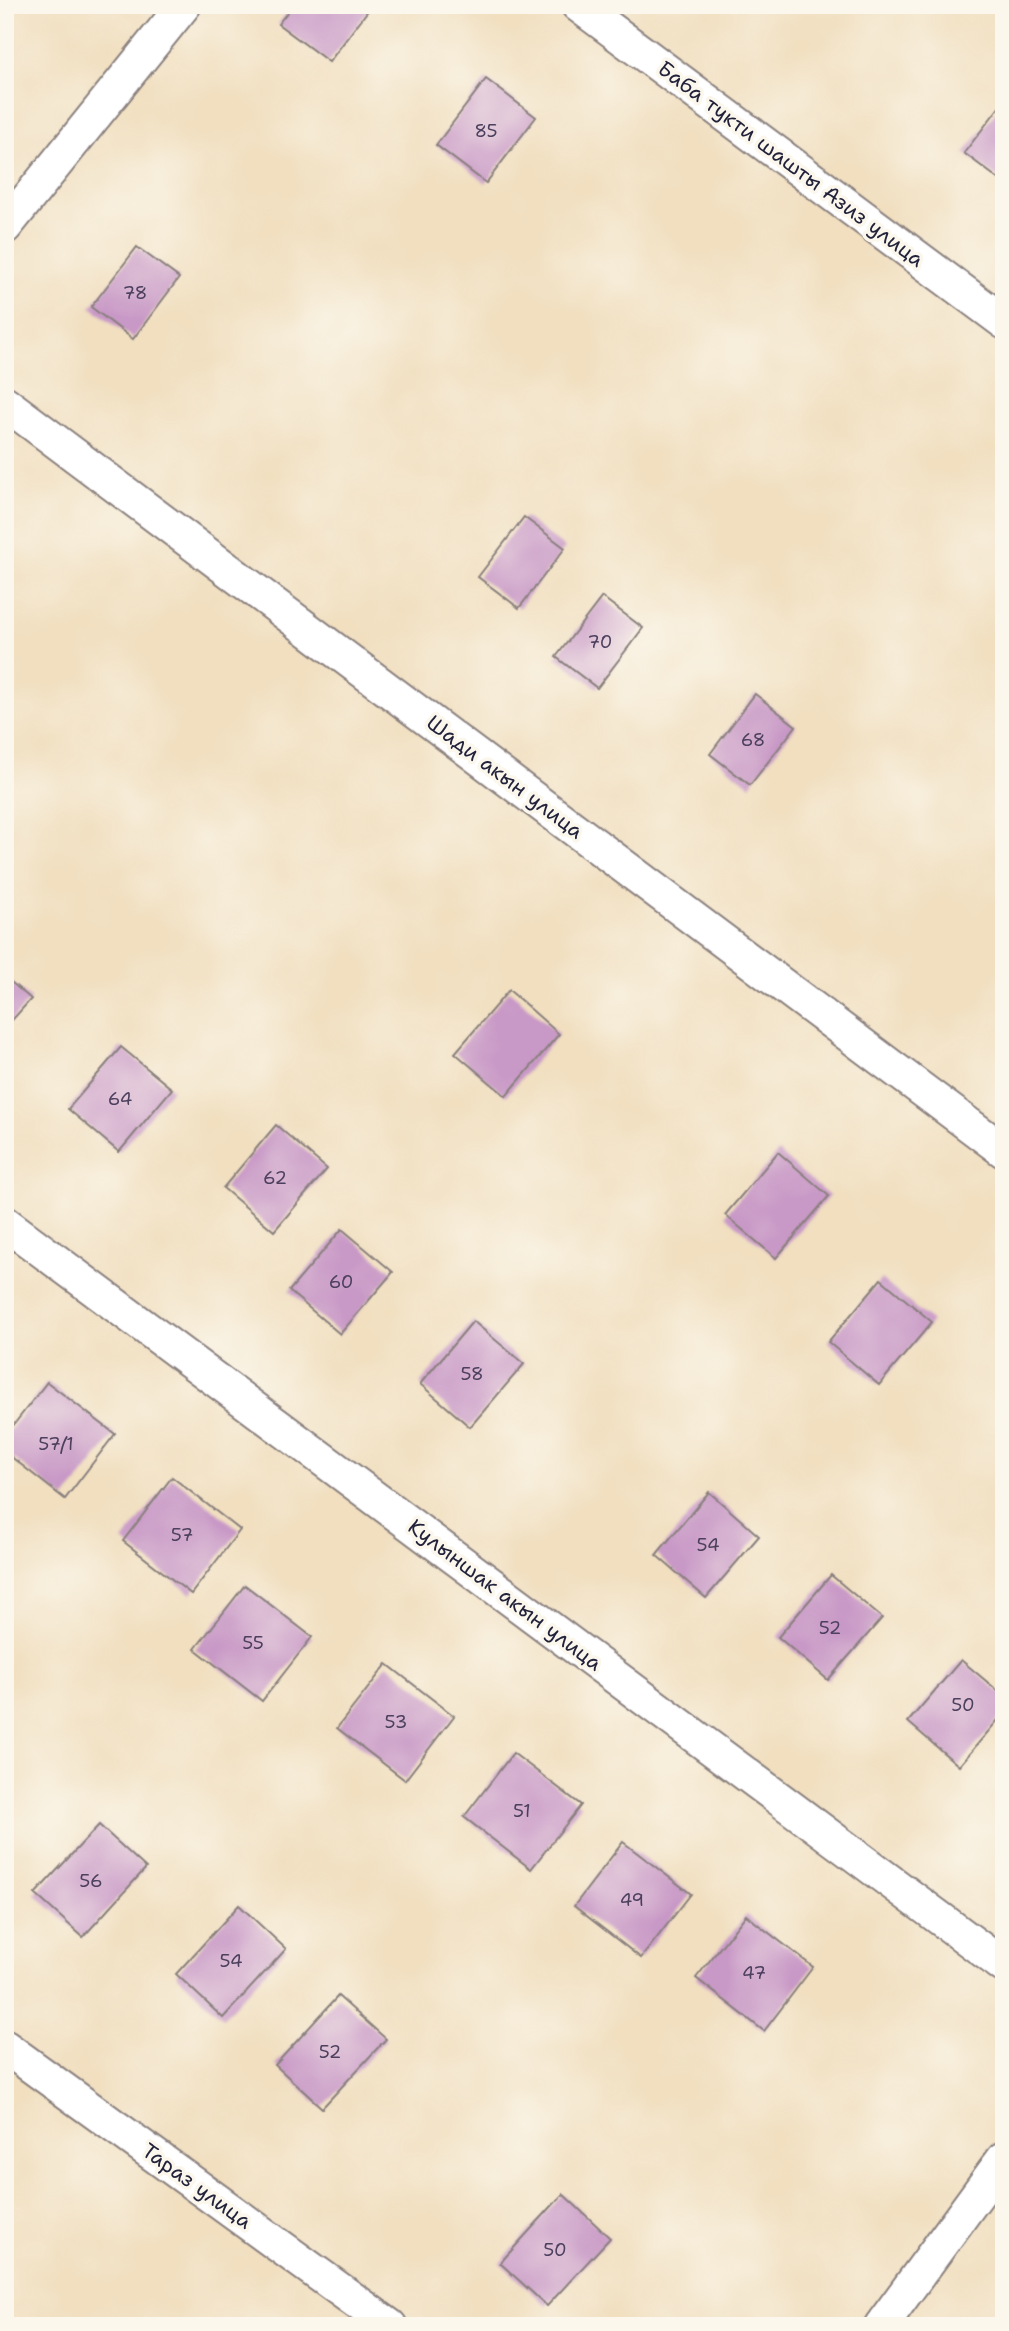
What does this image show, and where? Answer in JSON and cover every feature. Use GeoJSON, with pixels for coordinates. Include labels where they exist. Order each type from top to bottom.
{"type":"FeatureCollection","features":[{"type":"Feature","properties":{"kind":"street"},"geometry":{"type":"LineString","coordinates":[[5,228],[184,5]]}},
{"type":"Feature","properties":{"kind":"street","name":"Баба тукти шашты Азиз улица"},"geometry":{"type":"LineString","coordinates":[[578,5],[1004,322]]}},
{"type":"Feature","properties":{"kind":"street","name":"Шади акын улица"},"geometry":{"type":"LineString","coordinates":[[5,402],[1004,1151]]}},
{"type":"Feature","properties":{"kind":"street","name":"Кулыншак акын улица"},"geometry":{"type":"LineString","coordinates":[[5,1223],[1004,1966]]}},
{"type":"Feature","properties":{"kind":"street","name":"Тараз улица"},"geometry":{"type":"LineString","coordinates":[[5,2047],[390,2326]]}},
{"type":"Feature","properties":{"kind":"street"},"geometry":{"type":"LineString","coordinates":[[881,2326],[1004,2158]]}},
{"type":"Feature","properties":{"kind":"building"},"geometry":{"type":"Polygon","coordinates":[[[293,5],[372,5],[329,62],[278,24],[293,5]]]}},
{"type":"Feature","properties":{"kind":"building"},"geometry":{"type":"Polygon","coordinates":[[[486,79],[536,117],[486,183],[436,145],[486,79]]]}},
{"type":"Feature","properties":{"kind":"building"},"geometry":{"type":"Polygon","coordinates":[[[1004,101],[1004,183],[964,153],[1004,101]]]}},
{"type":"Feature","properties":{"kind":"building"},"geometry":{"type":"Polygon","coordinates":[[[137,247],[179,278],[133,339],[91,307],[137,247]]]}},
{"type":"Feature","properties":{"kind":"building"},"geometry":{"type":"Polygon","coordinates":[[[524,517],[565,548],[519,608],[478,577],[524,517]]]}},
{"type":"Feature","properties":{"kind":"building"},"geometry":{"type":"Polygon","coordinates":[[[602,597],[643,628],[597,688],[556,657],[602,597]]]}},
{"type":"Feature","properties":{"kind":"building"},"geometry":{"type":"Polygon","coordinates":[[[755,694],[796,726],[750,785],[710,754],[755,694]]]}},
{"type":"Feature","properties":{"kind":"building"},"geometry":{"type":"Polygon","coordinates":[[[5,977],[31,999],[5,1028],[5,977]]]}},
{"type":"Feature","properties":{"kind":"building"},"geometry":{"type":"Polygon","coordinates":[[[509,990],[559,1034],[506,1096],[455,1053],[509,990]]]}},
{"type":"Feature","properties":{"kind":"building"},"geometry":{"type":"Polygon","coordinates":[[[121,1047],[172,1089],[119,1152],[68,1109],[121,1047]]]}},
{"type":"Feature","properties":{"kind":"building"},"geometry":{"type":"Polygon","coordinates":[[[276,1125],[327,1169],[274,1231],[223,1188],[276,1125]]]}},
{"type":"Feature","properties":{"kind":"building"},"geometry":{"type":"Polygon","coordinates":[[[778,1152],[829,1196],[776,1258],[725,1215],[778,1152]]]}},
{"type":"Feature","properties":{"kind":"building"},"geometry":{"type":"Polygon","coordinates":[[[342,1229],[393,1272],[340,1334],[289,1291],[342,1229]]]}},
{"type":"Feature","properties":{"kind":"building"},"geometry":{"type":"Polygon","coordinates":[[[881,1279],[932,1322],[879,1385],[828,1342],[881,1279]]]}},
{"type":"Feature","properties":{"kind":"building"},"geometry":{"type":"Polygon","coordinates":[[[473,1321],[524,1364],[470,1427],[420,1384],[473,1321]]]}},
{"type":"Feature","properties":{"kind":"building"},"geometry":{"type":"Polygon","coordinates":[[[47,1382],[115,1434],[65,1499],[5,1452],[5,1436],[47,1382]]]}},
{"type":"Feature","properties":{"kind":"building"},"geometry":{"type":"Polygon","coordinates":[[[172,1477],[240,1530],[191,1594],[123,1541],[172,1477]]]}},
{"type":"Feature","properties":{"kind":"building"},"geometry":{"type":"Polygon","coordinates":[[[709,1492],[759,1536],[706,1598],[656,1555],[709,1492]]]}},
{"type":"Feature","properties":{"kind":"building"},"geometry":{"type":"Polygon","coordinates":[[[831,1575],[882,1618],[828,1680],[778,1637],[831,1575]]]}},
{"type":"Feature","properties":{"kind":"building"},"geometry":{"type":"Polygon","coordinates":[[[245,1585],[312,1637],[262,1701],[195,1649],[245,1585]]]}},
{"type":"Feature","properties":{"kind":"building"},"geometry":{"type":"Polygon","coordinates":[[[961,1660],[1004,1696],[1004,1713],[959,1766],[908,1722],[961,1660]]]}},
{"type":"Feature","properties":{"kind":"building"},"geometry":{"type":"Polygon","coordinates":[[[387,1664],[454,1716],[405,1780],[337,1728],[387,1664]]]}},
{"type":"Feature","properties":{"kind":"building"},"geometry":{"type":"Polygon","coordinates":[[[513,1753],[581,1805],[531,1869],[464,1817],[513,1753]]]}},
{"type":"Feature","properties":{"kind":"building"},"geometry":{"type":"Polygon","coordinates":[[[99,1825],[146,1868],[83,1937],[35,1894],[99,1825]]]}},
{"type":"Feature","properties":{"kind":"building"},"geometry":{"type":"Polygon","coordinates":[[[623,1842],[691,1894],[641,1958],[574,1906],[623,1842]]]}},
{"type":"Feature","properties":{"kind":"building"},"geometry":{"type":"Polygon","coordinates":[[[239,1905],[286,1949],[223,2018],[176,1974],[239,1905]]]}},
{"type":"Feature","properties":{"kind":"building"},"geometry":{"type":"Polygon","coordinates":[[[746,1915],[813,1967],[764,2031],[696,1978],[746,1915]]]}},
{"type":"Feature","properties":{"kind":"building"},"geometry":{"type":"Polygon","coordinates":[[[338,1996],[386,2039],[322,2108],[275,2065],[338,1996]]]}},
{"type":"Feature","properties":{"kind":"building"},"geometry":{"type":"Polygon","coordinates":[[[563,2194],[610,2238],[547,2306],[500,2263],[563,2194]]]}}]}
